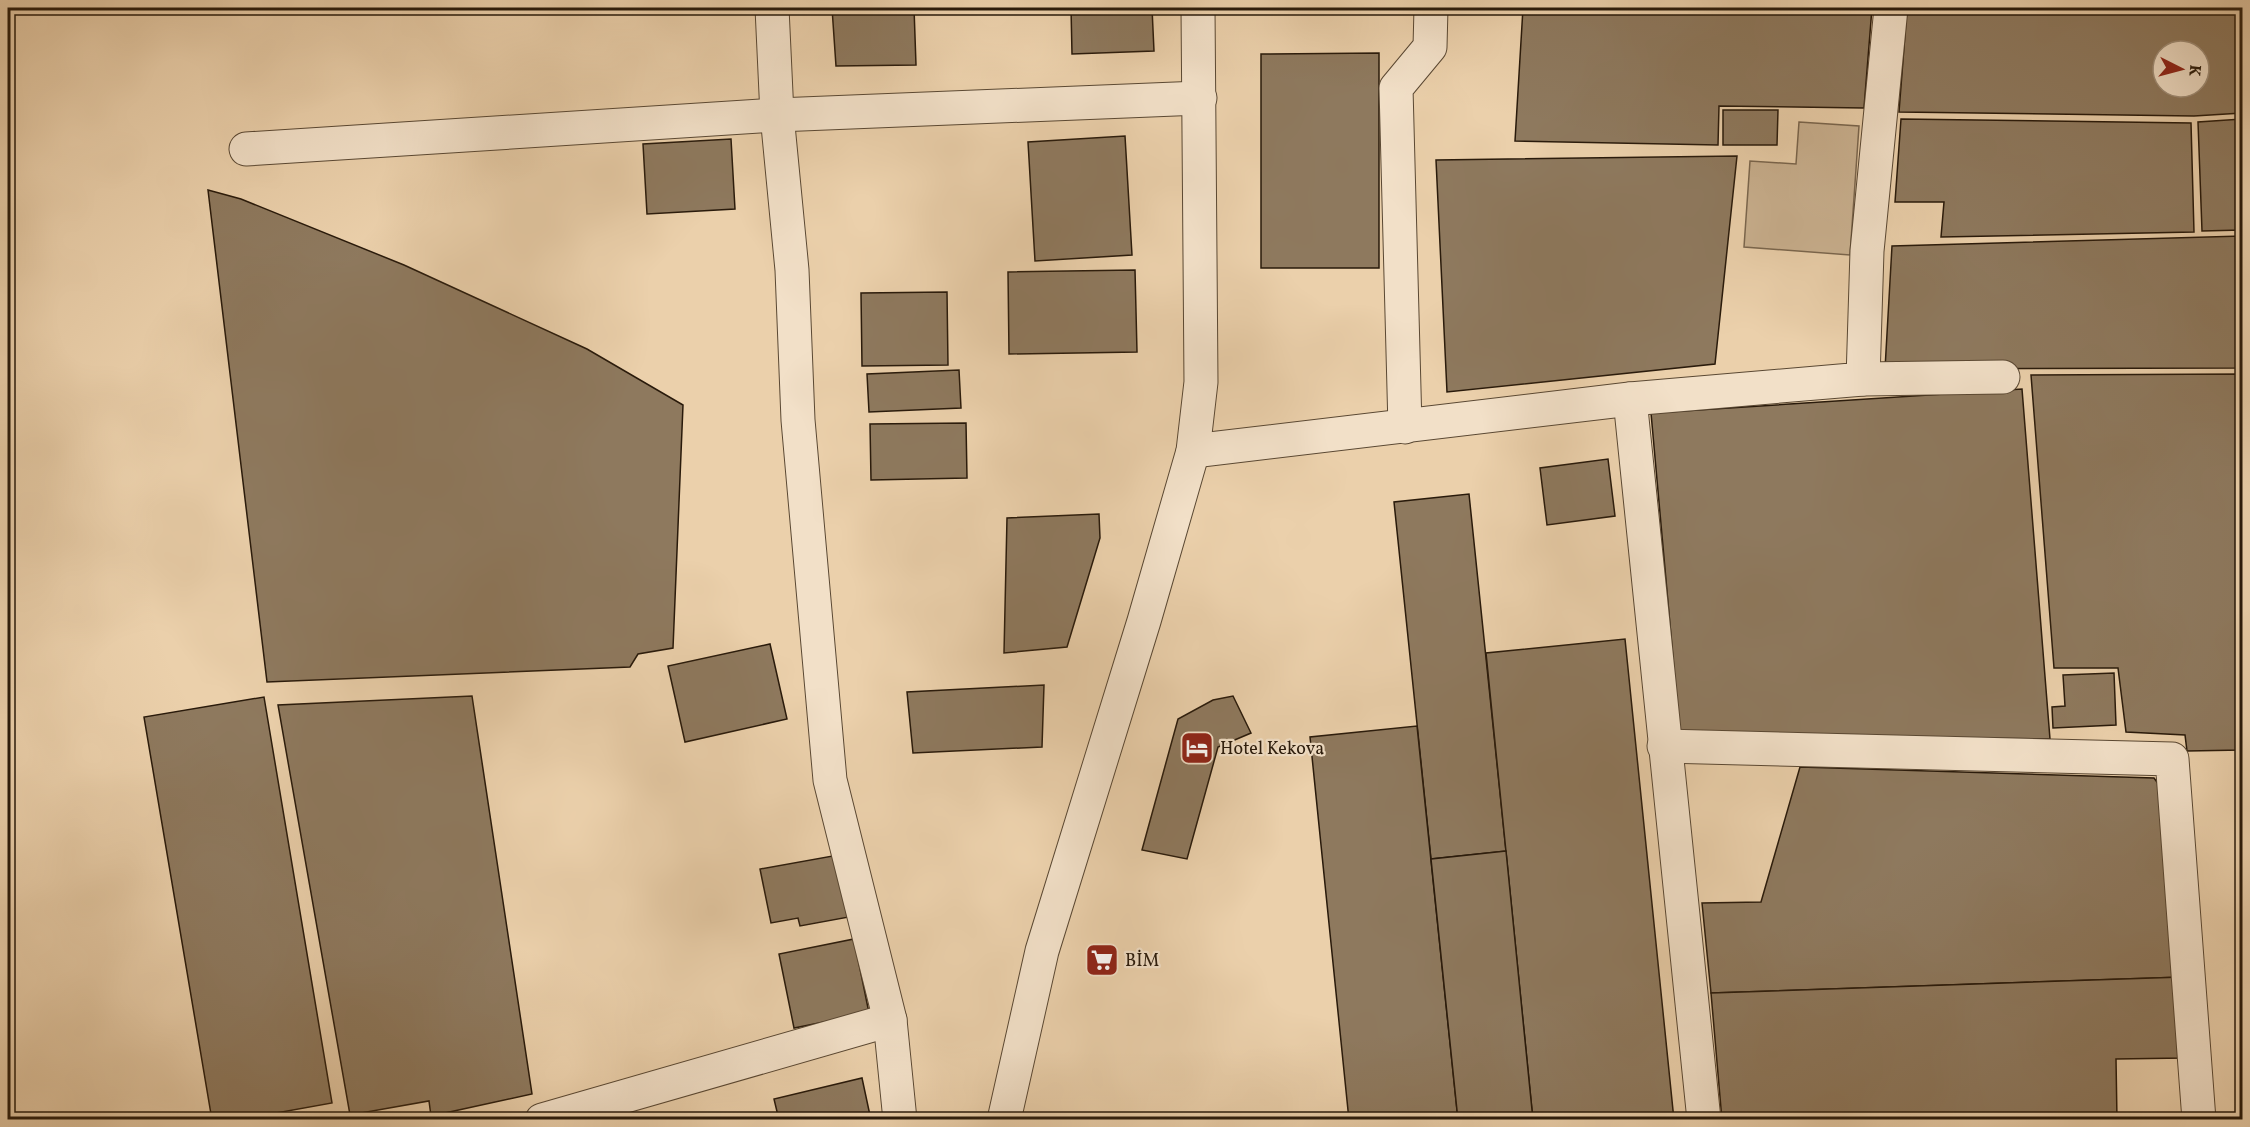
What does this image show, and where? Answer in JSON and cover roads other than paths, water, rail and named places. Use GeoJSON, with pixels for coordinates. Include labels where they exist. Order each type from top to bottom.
{"type":"FeatureCollection","features":[{"type":"Feature","properties":{"kind":"street"},"geometry":{"type":"LineString","coordinates":[[772,8],[777,115],[792,270],[799,432],[830,780],[890,1020],[900,1119]]}},
{"type":"Feature","properties":{"kind":"street"},"geometry":{"type":"LineString","coordinates":[[1004,1119],[1042,951],[1193,451],[1201,382],[1198,8]]}},
{"type":"Feature","properties":{"kind":"street"},"geometry":{"type":"LineString","coordinates":[[1405,427],[1396,88],[1430,47],[1431,8]]}},
{"type":"Feature","properties":{"kind":"street"},"geometry":{"type":"LineString","coordinates":[[1863,379],[1867,251],[1891,8]]}},
{"type":"Feature","properties":{"kind":"street"},"geometry":{"type":"LineString","coordinates":[[246,149],[777,115],[1200,98]]}},
{"type":"Feature","properties":{"kind":"street"},"geometry":{"type":"LineString","coordinates":[[1193,451],[1630,399],[1863,379],[2003,377]]}},
{"type":"Feature","properties":{"kind":"street"},"geometry":{"type":"LineString","coordinates":[[1630,399],[1704,1119]]}},
{"type":"Feature","properties":{"kind":"street"},"geometry":{"type":"LineString","coordinates":[[1664,746],[2172,759],[2199,1119]]}},
{"type":"Feature","properties":{"kind":"street"},"geometry":{"type":"LineString","coordinates":[[542,1119],[890,1020]]}},
{"type":"Feature","properties":{"kind":"place","name":"Hotel Kekova"},"geometry":{"type":"Point","coordinates":[1197,748]}},
{"type":"Feature","properties":{"kind":"place","name":"BİM"},"geometry":{"type":"Point","coordinates":[1102,960]}}]}
